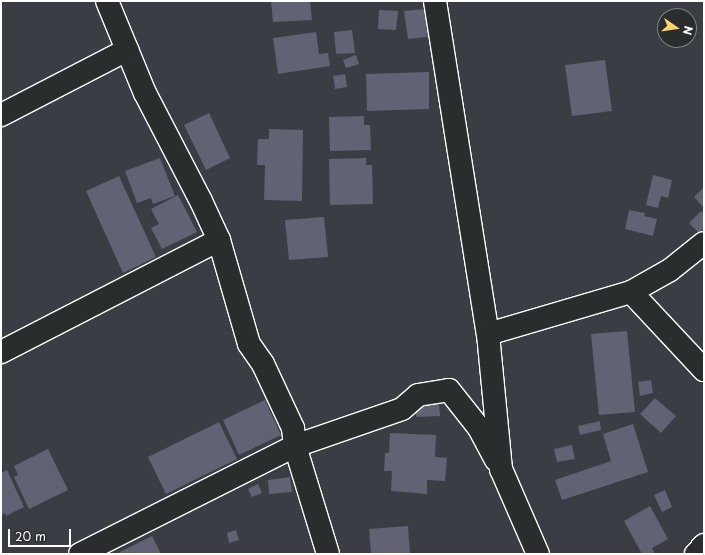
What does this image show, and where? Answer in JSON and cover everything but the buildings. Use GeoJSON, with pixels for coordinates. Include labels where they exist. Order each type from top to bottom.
{"type":"FeatureCollection","features":[{"type":"Feature","properties":{"kind":"street"},"geometry":{"type":"LineString","coordinates":[[107,1],[144,93],[201,201],[219,240],[249,344],[263,364],[293,428],[296,446],[328,554]]}},
{"type":"Feature","properties":{"kind":"street"},"geometry":{"type":"LineString","coordinates":[[435,1],[488,334],[501,469]]}},
{"type":"Feature","properties":{"kind":"street"},"geometry":{"type":"LineString","coordinates":[[1,115],[127,50]]}},
{"type":"Feature","properties":{"kind":"street"},"geometry":{"type":"LineString","coordinates":[[1,352],[219,240]]}},
{"type":"Feature","properties":{"kind":"street"},"geometry":{"type":"LineString","coordinates":[[488,334],[631,292],[670,270],[704,243]]}},
{"type":"Feature","properties":{"kind":"street"},"geometry":{"type":"LineString","coordinates":[[631,292],[704,370]]}},
{"type":"Feature","properties":{"kind":"street"},"geometry":{"type":"LineString","coordinates":[[80,554],[296,446],[402,409],[418,395],[449,390],[479,428],[501,469],[538,554]]}},
{"type":"Feature","properties":{"kind":"street"},"geometry":{"type":"LineString","coordinates":[[696,554],[704,545]]}}]}
